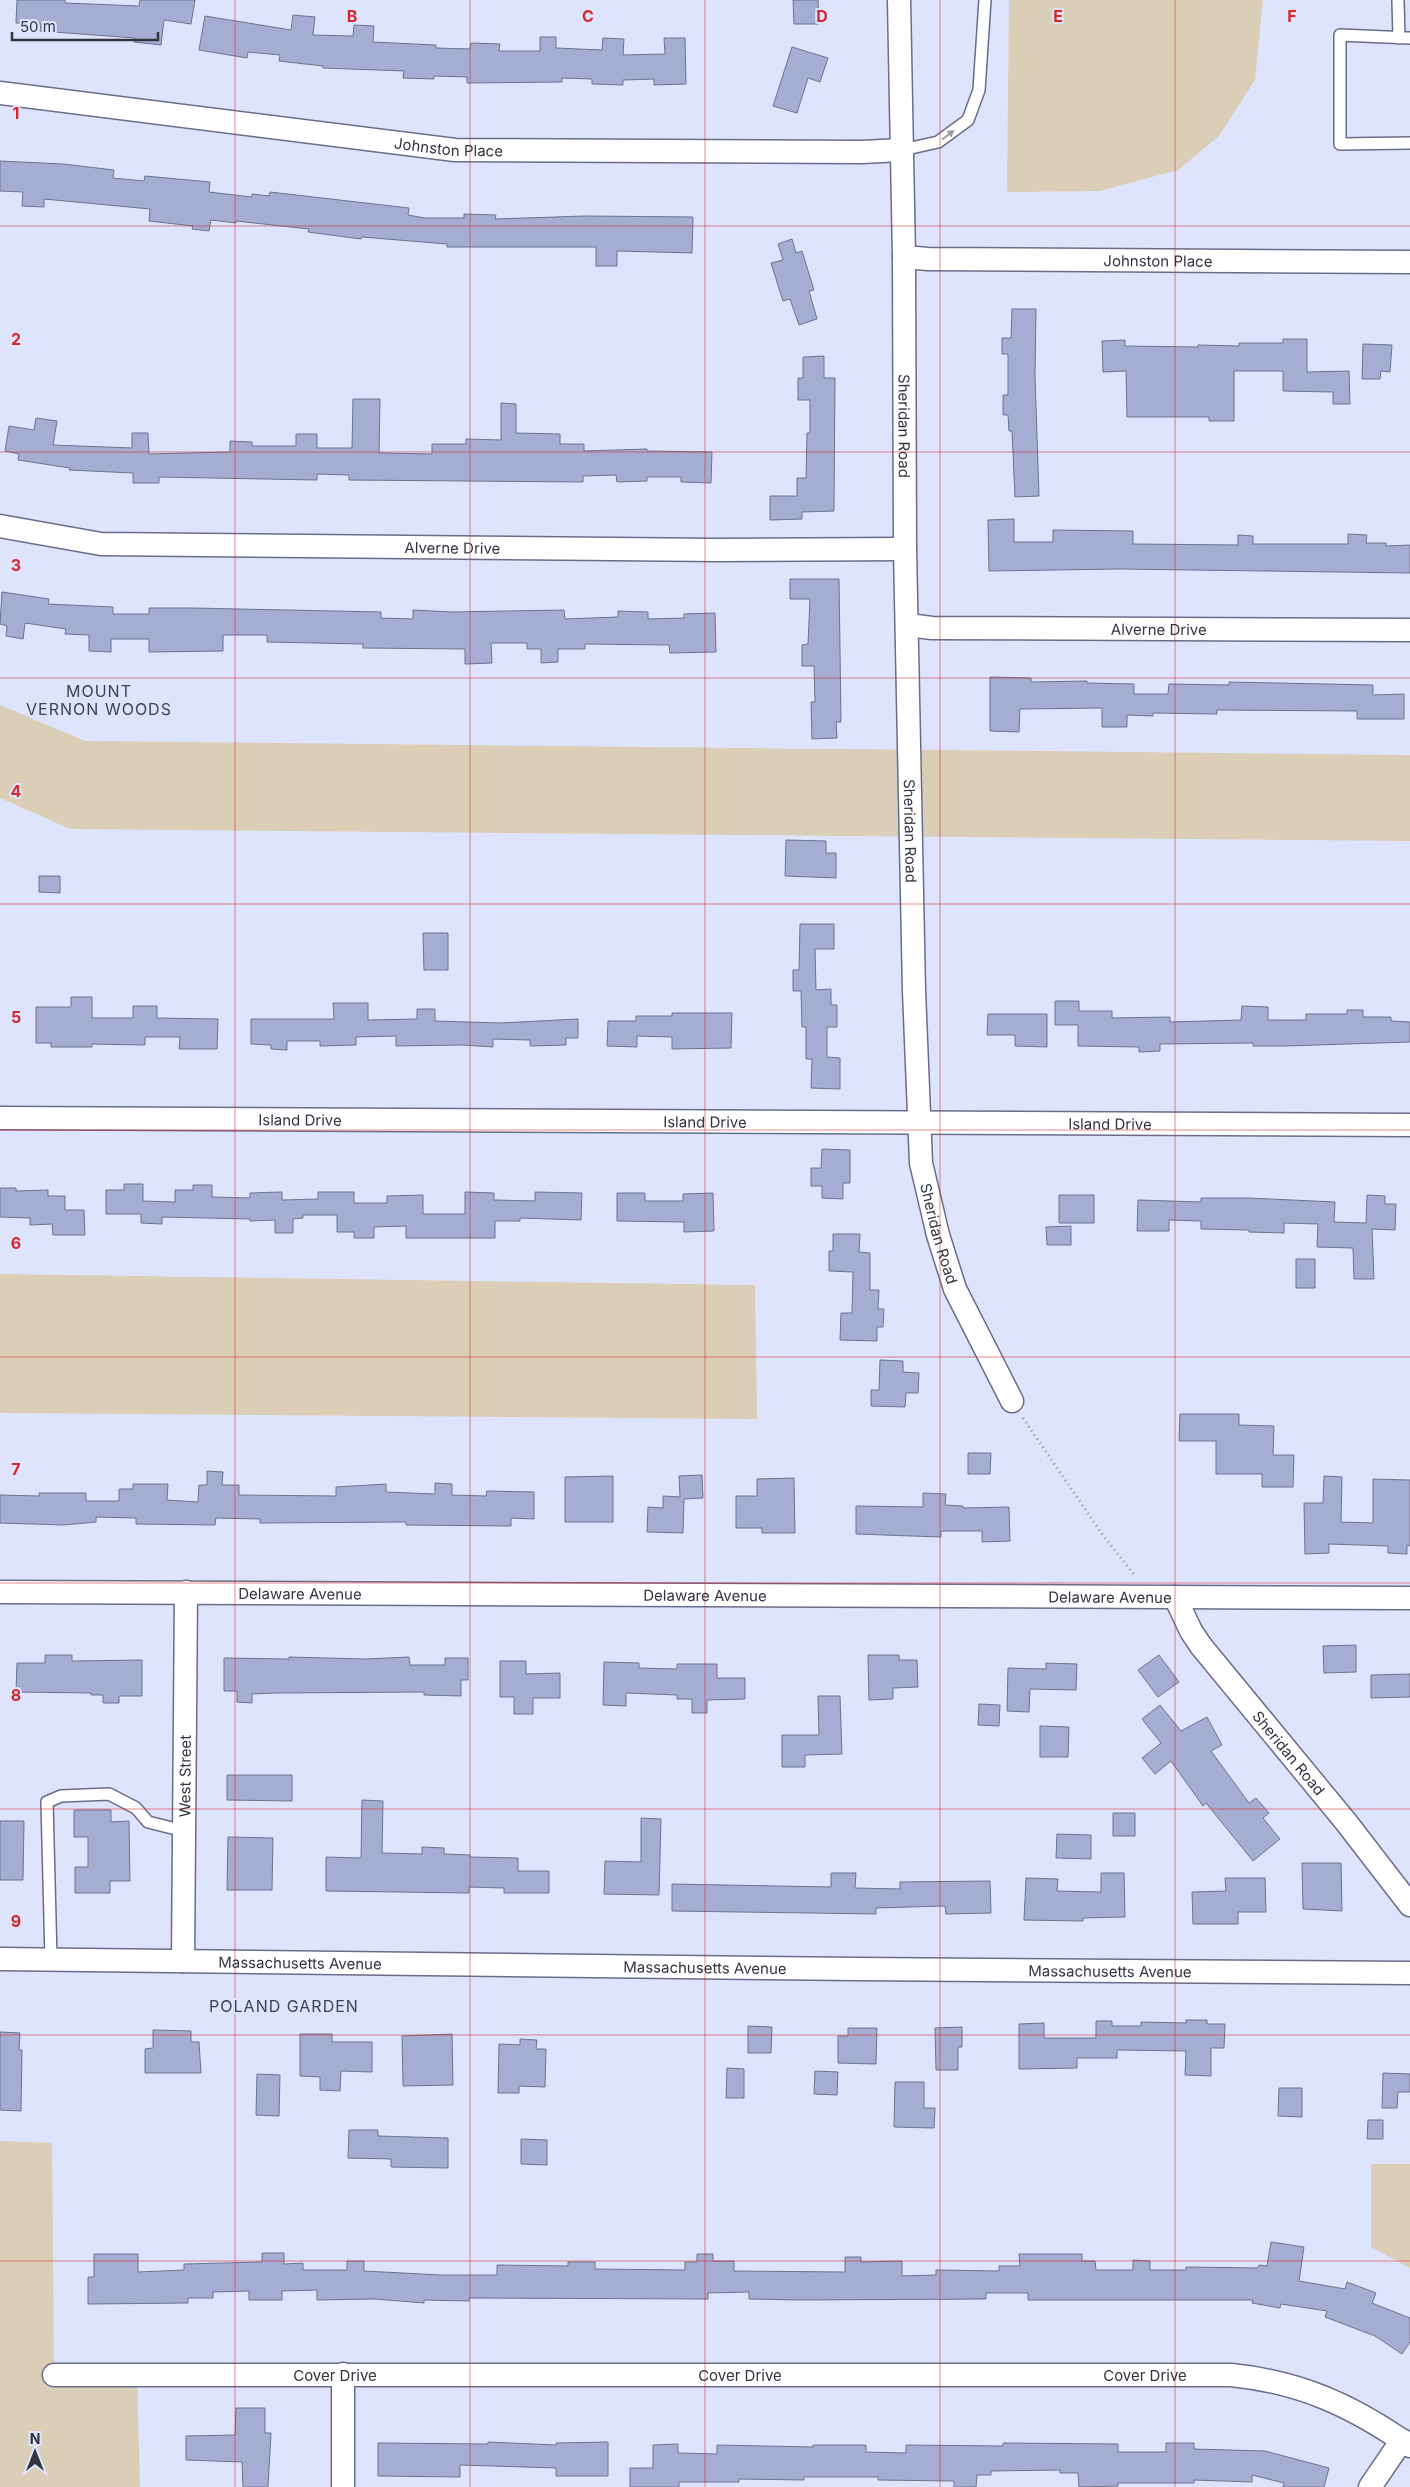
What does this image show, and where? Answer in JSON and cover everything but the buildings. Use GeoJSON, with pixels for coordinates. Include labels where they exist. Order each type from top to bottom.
{"type":"FeatureCollection","features":[{"type":"Feature","properties":{"kind":"street","name":"Sheridan Road"},"geometry":{"type":"LineString","coordinates":[[899,0],[904,257],[905,548],[914,991],[922,1164],[938,1235],[946,1261],[969,1319],[1012,1401]]}},
{"type":"Feature","properties":{"kind":"street","name":"Johnston Place"},"geometry":{"type":"LineString","coordinates":[[0,93],[455,150],[862,152],[902,150]]}},
{"type":"Feature","properties":{"kind":"street","name":"Johnston Place"},"geometry":{"type":"LineString","coordinates":[[904,257],[928,259],[1410,262]]}},
{"type":"Feature","properties":{"kind":"street","name":"Alverne Drive"},"geometry":{"type":"LineString","coordinates":[[0,526],[101,544],[728,550],[905,548]]}},
{"type":"Feature","properties":{"kind":"street","name":"Alverne Drive"},"geometry":{"type":"LineString","coordinates":[[908,625],[932,628],[1410,630]]}},
{"type":"Feature","properties":{"kind":"street","name":"Island Drive"},"geometry":{"type":"LineString","coordinates":[[0,1118],[1410,1125]]}},
{"type":"Feature","properties":{"kind":"street","name":"Delaware Avenue"},"geometry":{"type":"LineString","coordinates":[[0,1592],[1410,1598]]}},
{"type":"Feature","properties":{"kind":"street","name":"West Street"},"geometry":{"type":"LineString","coordinates":[[183,1961],[186,1592]]}},
{"type":"Feature","properties":{"kind":"street","name":"Sheridan Road"},"geometry":{"type":"LineString","coordinates":[[1164,1597],[1201,1646],[1346,1822],[1410,1904]]}},
{"type":"Feature","properties":{"kind":"street","name":"Massachusetts Avenue"},"geometry":{"type":"LineString","coordinates":[[0,1959],[858,1970],[1410,1973]]}},
{"type":"Feature","properties":{"kind":"street"},"geometry":{"type":"LineString","coordinates":[[343,2374],[343,2487]]}},
{"type":"Feature","properties":{"kind":"street","name":"Cover Drive"},"geometry":{"type":"LineString","coordinates":[[54,2375],[1231,2375],[1254,2377],[1300,2387],[1326,2396],[1351,2408],[1406,2443]]}},
{"type":"Feature","properties":{"kind":"street"},"geometry":{"type":"LineString","coordinates":[[1370,2487],[1406,2443]]}},
{"type":"Feature","properties":{"kind":"lane"},"geometry":{"type":"LineString","coordinates":[[902,150],[938,142],[968,120],[979,90],[985,0]]}},
{"type":"Feature","properties":{"kind":"lane"},"geometry":{"type":"LineString","coordinates":[[1398,0],[1404,38],[1340,35],[1340,144],[1410,143]]}},
{"type":"Feature","properties":{"kind":"lane"},"geometry":{"type":"LineString","coordinates":[[50,1960],[47,1802],[61,1796],[110,1794],[136,1808],[148,1822],[184,1832]]}},
{"type":"Feature","properties":{"kind":"path"},"geometry":{"type":"LineString","coordinates":[[1012,1401],[1102,1534],[1164,1597]]}},
{"type":"Feature","properties":{"kind":"shaded area"},"geometry":{"type":"Polygon","coordinates":[[[1009,0],[1263,0],[1255,80],[1219,136],[1178,170],[1100,191],[1007,192],[1009,0]]]}},
{"type":"Feature","properties":{"kind":"shaded area"},"geometry":{"type":"Polygon","coordinates":[[[0,705],[85,741],[1410,755],[1410,841],[70,829],[0,798],[0,705]]]}},
{"type":"Feature","properties":{"kind":"shaded area"},"geometry":{"type":"Polygon","coordinates":[[[0,1274],[755,1285],[757,1419],[0,1413],[0,1274]]]}},
{"type":"Feature","properties":{"kind":"shaded area"},"geometry":{"type":"Polygon","coordinates":[[[0,2141],[52,2143],[54,2374],[137,2374],[140,2487],[0,2487],[0,2141]]]}},
{"type":"Feature","properties":{"kind":"shaded area"},"geometry":{"type":"Polygon","coordinates":[[[1371,2164],[1410,2164],[1410,2268],[1371,2247],[1371,2164]]]}},
{"type":"Feature","properties":{"kind":"district","name":"MOUNT VERNON WOODS"},"geometry":{"type":"Point","coordinates":[99,700]}},
{"type":"Feature","properties":{"kind":"district","name":"POLAND GARDEN"},"geometry":{"type":"Point","coordinates":[284,2006]}}]}
